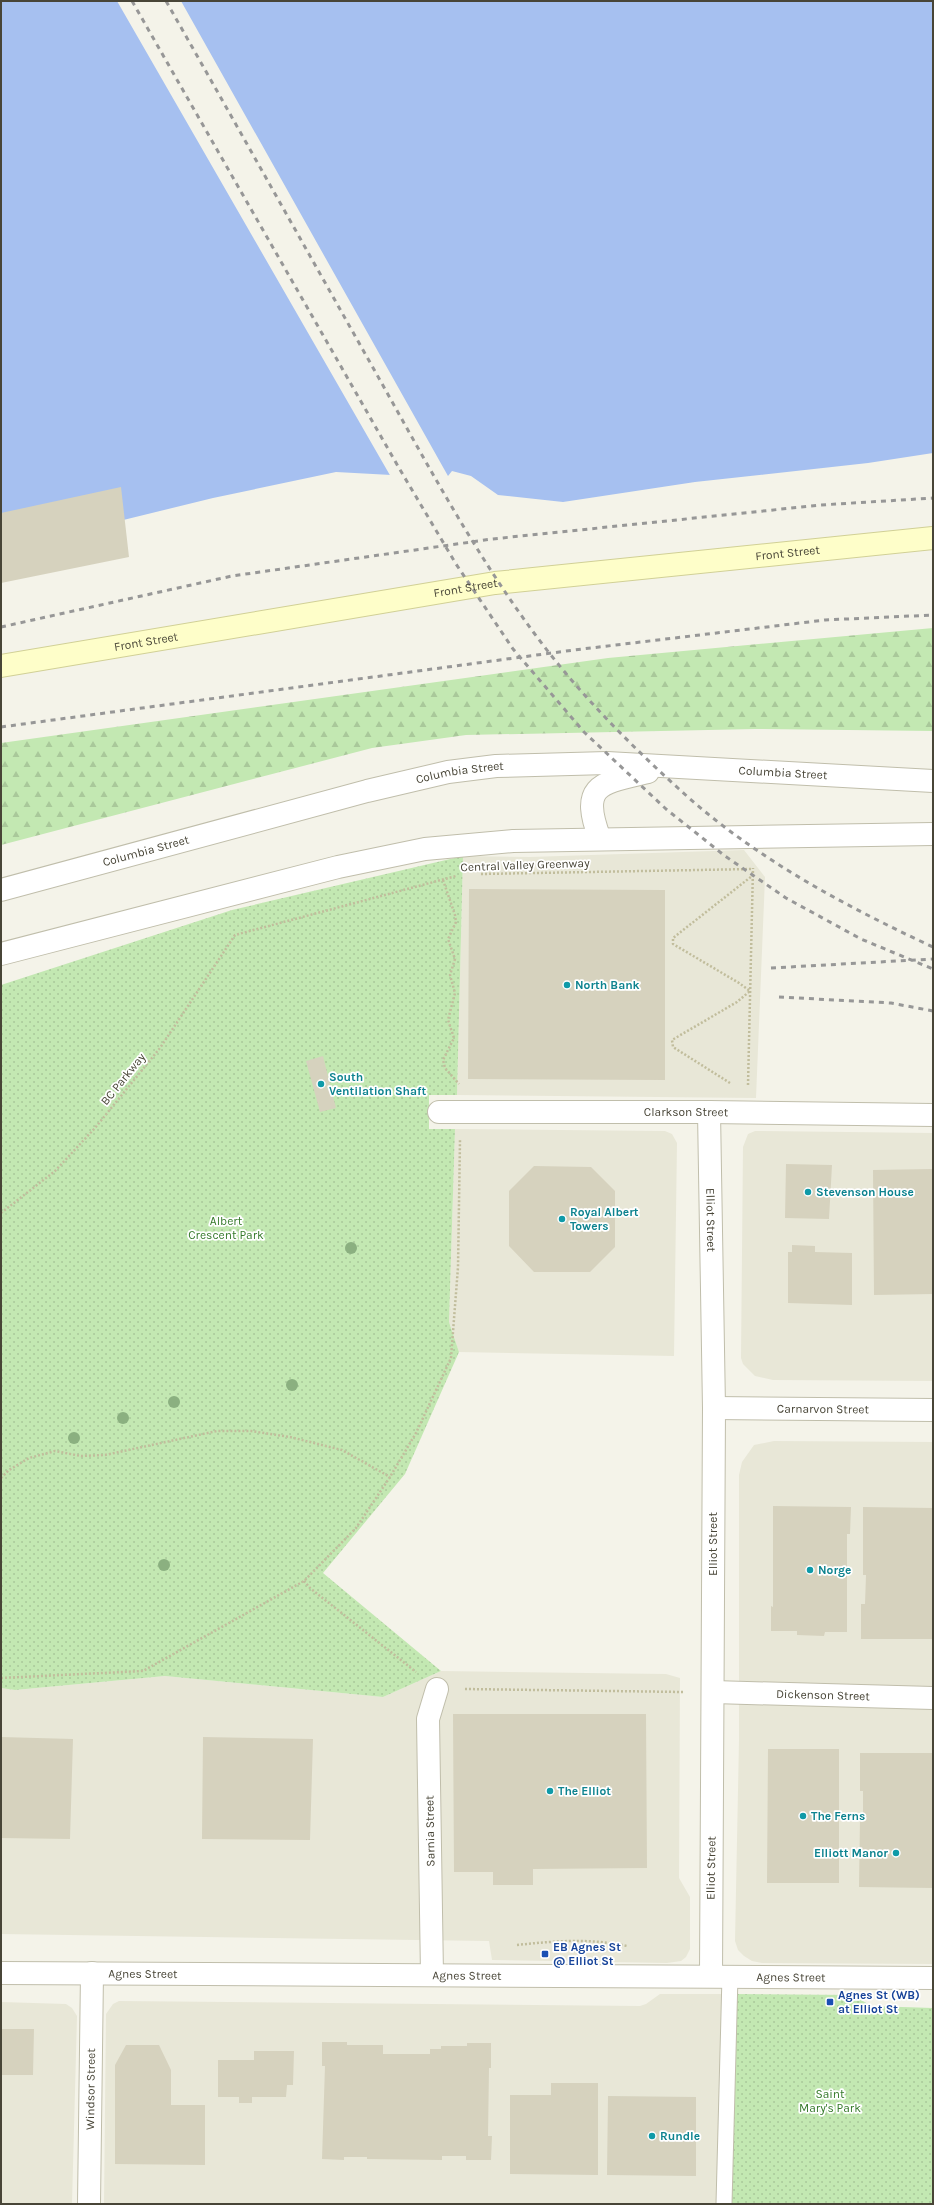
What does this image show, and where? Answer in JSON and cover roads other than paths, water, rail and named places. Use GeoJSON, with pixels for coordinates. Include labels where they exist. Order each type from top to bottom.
{"type":"FeatureCollection","features":[{"type":"Feature","properties":{"kind":"main road","name":"Front Street"},"geometry":{"type":"LineString","coordinates":[[1,666],[495,583],[933,538]]}},
{"type":"Feature","properties":{"kind":"street","name":"Columbia Street"},"geometry":{"type":"LineString","coordinates":[[1,890],[329,801],[448,772],[496,766],[607,763],[933,781]]}},
{"type":"Feature","properties":{"kind":"street"},"geometry":{"type":"LineString","coordinates":[[600,839],[591,806],[594,793],[600,787],[614,780],[679,766]]}},
{"type":"Feature","properties":{"kind":"street"},"geometry":{"type":"LineString","coordinates":[[1,954],[380,858],[425,849],[513,841],[933,834]]}},
{"type":"Feature","properties":{"kind":"street","name":"Clarkson Street"},"geometry":{"type":"LineString","coordinates":[[439,1112],[709,1112],[933,1115]]}},
{"type":"Feature","properties":{"kind":"street","name":"Elliot Street"},"geometry":{"type":"LineString","coordinates":[[709,1112],[714,1408],[713,1692],[720,1975]]}},
{"type":"Feature","properties":{"kind":"street","name":"Carnarvon Street"},"geometry":{"type":"LineString","coordinates":[[714,1408],[933,1410]]}},
{"type":"Feature","properties":{"kind":"street","name":"Sarnia Street"},"geometry":{"type":"LineString","coordinates":[[432,1975],[428,1719],[437,1689]]}},
{"type":"Feature","properties":{"kind":"street","name":"Dickenson Street"},"geometry":{"type":"LineString","coordinates":[[713,1692],[933,1698]]}},
{"type":"Feature","properties":{"kind":"street","name":"Agnes Street"},"geometry":{"type":"LineString","coordinates":[[1,1973],[720,1975],[933,1978]]}},
{"type":"Feature","properties":{"kind":"street","name":"Windsor Street"},"geometry":{"type":"LineString","coordinates":[[89,2204],[92,1973]]}},
{"type":"Feature","properties":{"kind":"lane"},"geometry":{"type":"LineString","coordinates":[[720,1975],[724,2204]]}},
{"type":"Feature","properties":{"kind":"water"},"geometry":{"type":"Polygon","coordinates":[[[1,1],[933,1],[933,457],[563,509],[503,503],[465,479],[336,472],[213,498],[1,550],[1,1]]]}},
{"type":"Feature","properties":{"kind":"railway"},"geometry":{"type":"LineString","coordinates":[[132,1],[399,468],[456,564],[513,649],[584,732],[666,809],[725,856],[786,898],[861,939],[933,969]]}},
{"type":"Feature","properties":{"kind":"railway"},"geometry":{"type":"LineString","coordinates":[[166,1],[444,494],[487,565],[510,599],[567,675],[640,753],[707,814],[768,858],[800,878],[866,914],[933,947]]}},
{"type":"Feature","properties":{"kind":"railway"},"geometry":{"type":"LineString","coordinates":[[1,627],[232,576],[492,539],[821,505],[933,498]]}},
{"type":"Feature","properties":{"kind":"railway"},"geometry":{"type":"LineString","coordinates":[[1,727],[574,650],[825,620],[933,615]]}},
{"type":"Feature","properties":{"kind":"railway"},"geometry":{"type":"LineString","coordinates":[[771,968],[933,959]]}},
{"type":"Feature","properties":{"kind":"railway"},"geometry":{"type":"LineString","coordinates":[[779,997],[891,1003],[933,1011]]}},
{"type":"Feature","properties":{"kind":"place","name":"North Bank"},"geometry":{"type":"Point","coordinates":[567,985]}},
{"type":"Feature","properties":{"kind":"place","name":"South Ventilation Shaft"},"geometry":{"type":"Point","coordinates":[321,1084]}},
{"type":"Feature","properties":{"kind":"place","name":"Stevenson House"},"geometry":{"type":"Point","coordinates":[808,1192]}},
{"type":"Feature","properties":{"kind":"place","name":"Royal Albert Towers"},"geometry":{"type":"Point","coordinates":[562,1219]}},
{"type":"Feature","properties":{"kind":"place","name":"Norge"},"geometry":{"type":"Point","coordinates":[810,1570]}},
{"type":"Feature","properties":{"kind":"place","name":"The Elliot"},"geometry":{"type":"Point","coordinates":[550,1791]}},
{"type":"Feature","properties":{"kind":"place","name":"The Ferns"},"geometry":{"type":"Point","coordinates":[803,1816]}},
{"type":"Feature","properties":{"kind":"place","name":"Elliott Manor"},"geometry":{"type":"Point","coordinates":[896,1853]}},
{"type":"Feature","properties":{"kind":"place","name":"EB Agnes St @ Elliot St"},"geometry":{"type":"Point","coordinates":[545,1954]}},
{"type":"Feature","properties":{"kind":"place","name":"Agnes St (WB) at Elliot St"},"geometry":{"type":"Point","coordinates":[830,2002]}},
{"type":"Feature","properties":{"kind":"place","name":"Rundle"},"geometry":{"type":"Point","coordinates":[652,2136]}},
{"type":"Feature","properties":{"kind":"park label","name":"Albert Crescent Park"},"geometry":{"type":"Point","coordinates":[226,1228]}},
{"type":"Feature","properties":{"kind":"park label","name":"Saint Mary's Park"},"geometry":{"type":"Point","coordinates":[830,2101]}}]}
